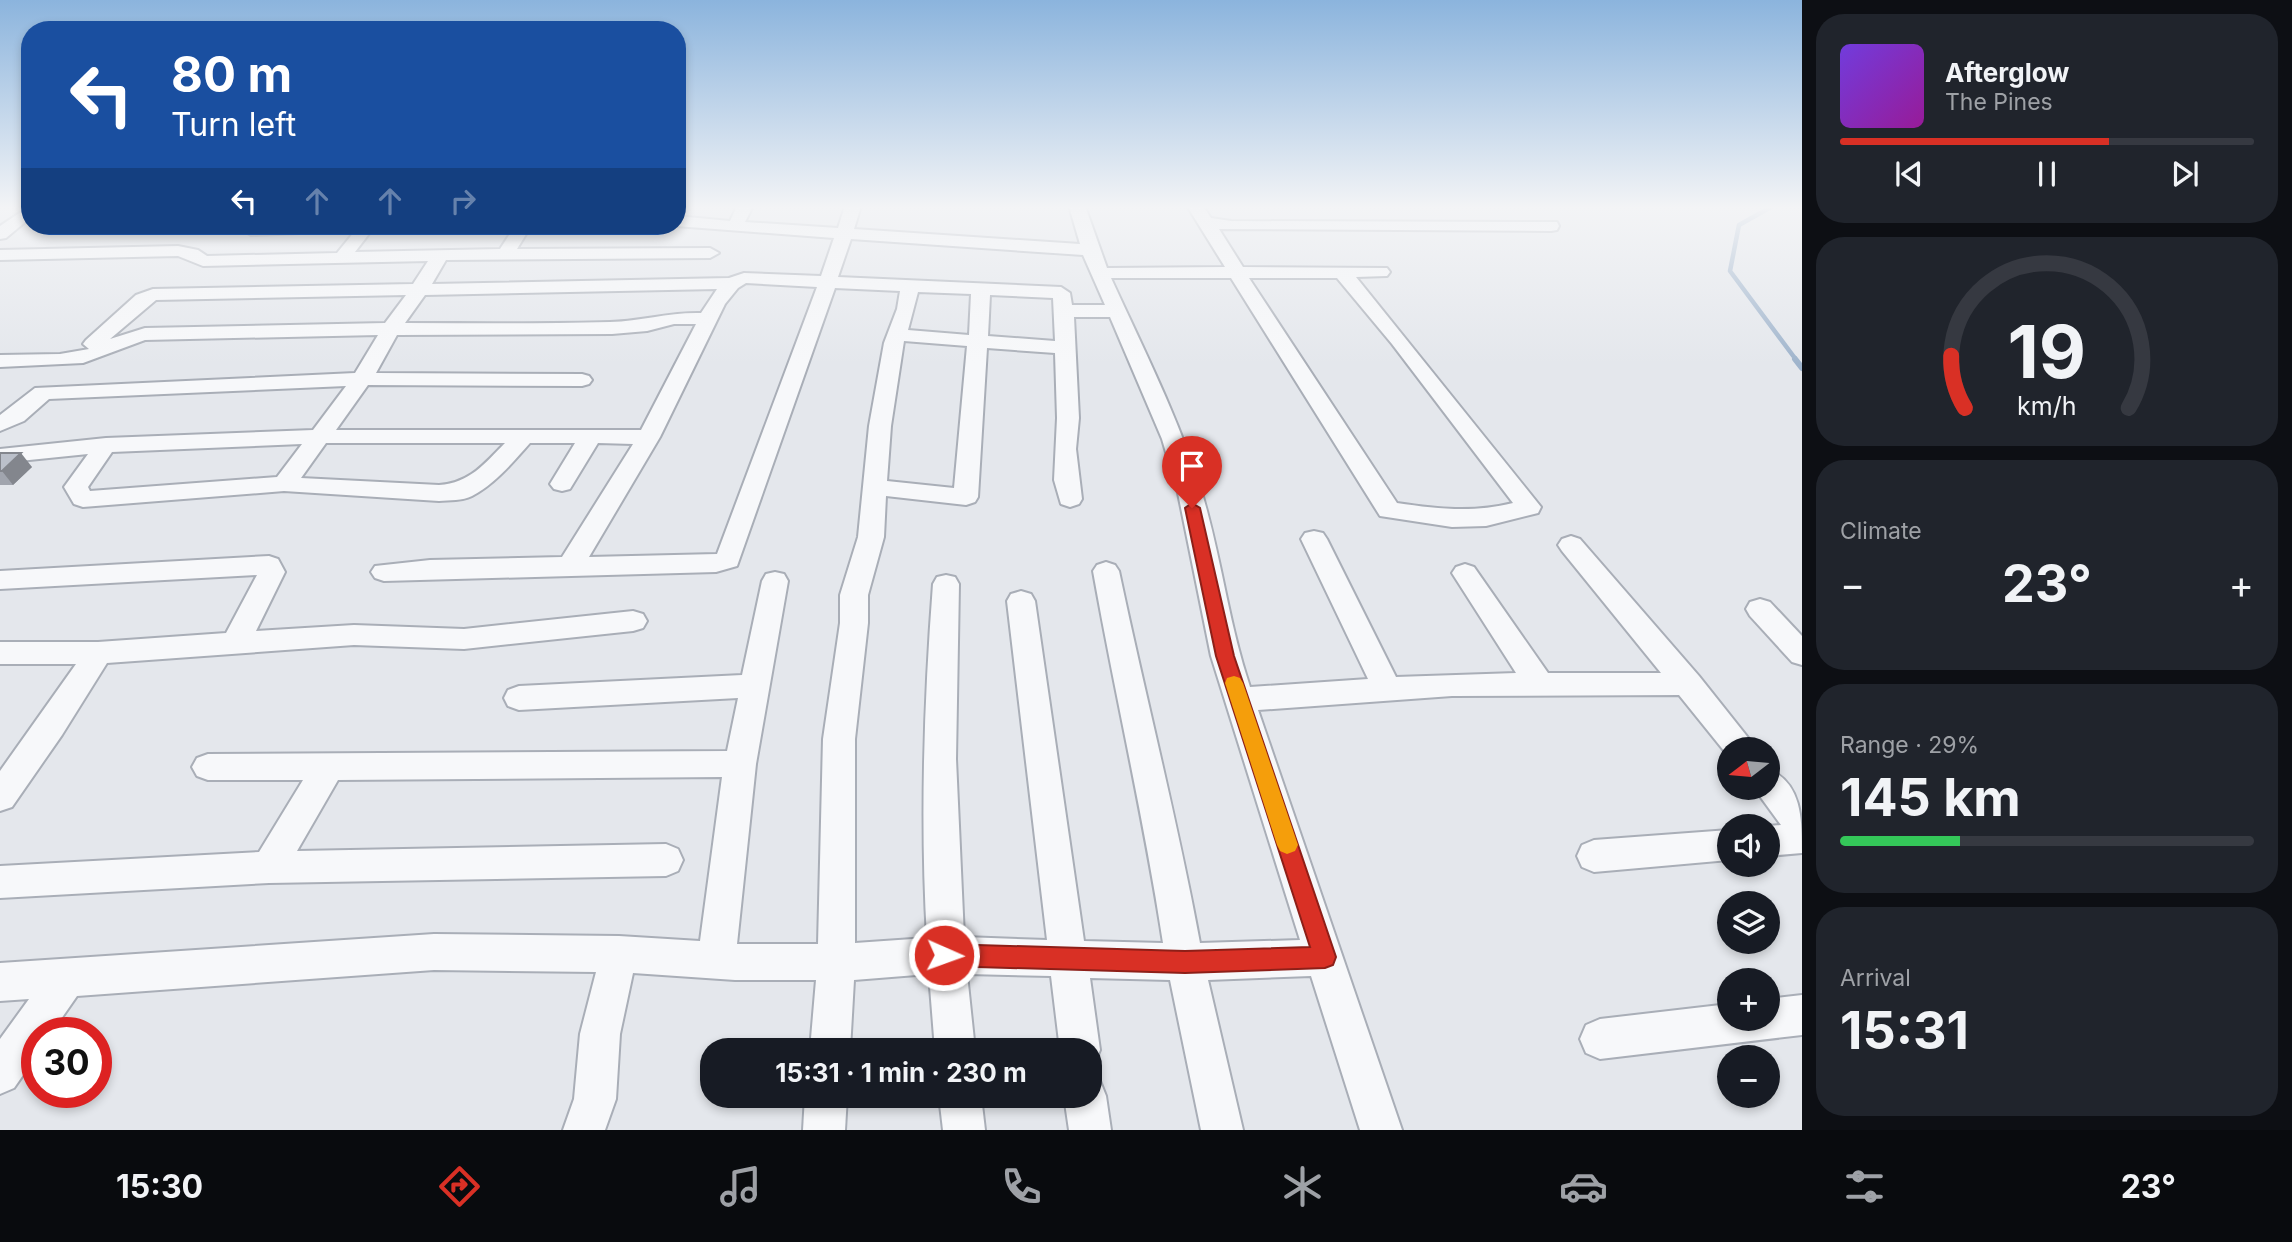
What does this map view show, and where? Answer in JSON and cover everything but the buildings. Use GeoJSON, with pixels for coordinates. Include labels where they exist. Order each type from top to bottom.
{"type":"FeatureCollection","features":[{"type":"Feature","properties":{"kind":"street"},"geometry":{"type":"LineString","coordinates":[[199,259],[203,261],[308,259]]}},
{"type":"Feature","properties":{"kind":"street"},"geometry":{"type":"LineString","coordinates":[[284,484],[362,379],[438,259]]}},
{"type":"Feature","properties":{"kind":"street"},"geometry":{"type":"LineString","coordinates":[[384,572],[716,563],[728,560],[835,259]]}},
{"type":"Feature","properties":{"kind":"street"},"geometry":{"type":"LineString","coordinates":[[1066,259],[1238,273],[1381,272]]}},
{"type":"Feature","properties":{"kind":"street"},"geometry":{"type":"LineString","coordinates":[[1094,259],[1173,439],[1190,493],[1218,629],[1239,699],[1381,1130]]}},
{"type":"Feature","properties":{"kind":"street"},"geometry":{"type":"LineString","coordinates":[[1229,259],[1306,384],[1389,510],[1452,519],[1486,518],[1529,507],[1399,340],[1343,273]]}},
{"type":"Feature","properties":{"kind":"street"},"geometry":{"type":"LineString","coordinates":[[570,565],[611,505],[649,437],[707,319],[742,274]]}},
{"type":"Feature","properties":{"kind":"street"},"geometry":{"type":"LineString","coordinates":[[80,357],[142,299],[153,295],[418,291],[742,274],[1061,293],[1065,311],[1068,418],[1065,449],[1070,499]]}},
{"type":"Feature","properties":{"kind":"street"},"geometry":{"type":"LineString","coordinates":[[831,1038],[836,962],[839,739],[854,622],[853,595],[871,537],[880,426],[897,335],[906,309],[910,284]]}},
{"type":"Feature","properties":{"kind":"street"},"geometry":{"type":"LineString","coordinates":[[875,487],[966,497],[976,342],[981,310],[980,288]]}},
{"type":"Feature","properties":{"kind":"street"},"geometry":{"type":"LineString","coordinates":[[1065,311],[1116,311]]}},
{"type":"Feature","properties":{"kind":"street"},"geometry":{"type":"LineString","coordinates":[[0,361],[80,357],[96,353],[119,340],[145,334],[612,328],[647,325],[674,318],[707,319]]}},
{"type":"Feature","properties":{"kind":"street"},"geometry":{"type":"LineString","coordinates":[[897,335],[1065,348]]}},
{"type":"Feature","properties":{"kind":"street"},"geometry":{"type":"LineString","coordinates":[[0,424],[16,416],[43,393],[362,379],[582,380]]}},
{"type":"Feature","properties":{"kind":"street"},"geometry":{"type":"LineString","coordinates":[[106,444],[76,487],[83,499],[284,484],[439,493],[463,491],[490,471],[524,436]]}},
{"type":"Feature","properties":{"kind":"street"},"geometry":{"type":"LineString","coordinates":[[562,484],[590,437]]}},
{"type":"Feature","properties":{"kind":"street"},"geometry":{"type":"LineString","coordinates":[[0,456],[106,444],[318,438],[649,437]]}},
{"type":"Feature","properties":{"kind":"street"},"geometry":{"type":"LineString","coordinates":[[1314,539],[1387,688]]}},
{"type":"Feature","properties":{"kind":"street"},"geometry":{"type":"LineString","coordinates":[[1571,544],[1731,737]]}},
{"type":"Feature","properties":{"kind":"street"},"geometry":{"type":"LineString","coordinates":[[0,580],[269,565],[272,572],[235,644]]}},
{"type":"Feature","properties":{"kind":"street"},"geometry":{"type":"LineString","coordinates":[[1107,571],[1125,669],[1164,838],[1185,962],[1222,1130]]}},
{"type":"Feature","properties":{"kind":"street"},"geometry":{"type":"LineString","coordinates":[[1465,573],[1539,684]]}},
{"type":"Feature","properties":{"kind":"street"},"geometry":{"type":"LineString","coordinates":[[716,961],[740,764],[775,581]]}},
{"type":"Feature","properties":{"kind":"street"},"geometry":{"type":"LineString","coordinates":[[946,584],[940,678],[944,955],[954,1038]]}},
{"type":"Feature","properties":{"kind":"street"},"geometry":{"type":"LineString","coordinates":[[1021,601],[1079,1038]]}},
{"type":"Feature","properties":{"kind":"street"},"geometry":{"type":"LineString","coordinates":[[1760,609],[1802,654]]}},
{"type":"Feature","properties":{"kind":"street"},"geometry":{"type":"LineString","coordinates":[[0,653],[98,653],[354,635],[464,639],[633,621]]}},
{"type":"Feature","properties":{"kind":"street"},"geometry":{"type":"LineString","coordinates":[[0,797],[51,726],[98,653]]}},
{"type":"Feature","properties":{"kind":"street"},"geometry":{"type":"LineString","coordinates":[[1239,699],[1387,688],[1689,684]]}},
{"type":"Feature","properties":{"kind":"street"},"geometry":{"type":"LineString","coordinates":[[519,698],[753,686]]}},
{"type":"Feature","properties":{"kind":"street"},"geometry":{"type":"LineString","coordinates":[[208,767],[740,764]]}},
{"type":"Feature","properties":{"kind":"street"},"geometry":{"type":"LineString","coordinates":[[269,867],[328,766]]}},
{"type":"Feature","properties":{"kind":"street"},"geometry":{"type":"LineString","coordinates":[[1780,798],[1802,826]]}},
{"type":"Feature","properties":{"kind":"street"},"geometry":{"type":"LineString","coordinates":[[1780,840],[1802,838]]}},
{"type":"Feature","properties":{"kind":"street"},"geometry":{"type":"LineString","coordinates":[[1594,856],[1717,846]]}},
{"type":"Feature","properties":{"kind":"street"},"geometry":{"type":"LineString","coordinates":[[0,883],[269,867],[666,860]]}},
{"type":"Feature","properties":{"kind":"street"},"geometry":{"type":"LineString","coordinates":[[0,982],[434,953],[619,954],[716,961],[836,962],[944,955],[1185,962],[1325,957]]}},
{"type":"Feature","properties":{"kind":"street"},"geometry":{"type":"LineString","coordinates":[[584,1130],[594,1099],[600,1034],[619,954]]}},
{"type":"Feature","properties":{"kind":"street"},"geometry":{"type":"LineString","coordinates":[[0,1074],[67,977]]}},
{"type":"Feature","properties":{"kind":"street"},"geometry":{"type":"LineString","coordinates":[[1600,1039],[1802,1015]]}},
{"type":"Feature","properties":{"kind":"street"},"geometry":{"type":"LineString","coordinates":[[824,1130],[825,1108]]}},
{"type":"Feature","properties":{"kind":"street"},"geometry":{"type":"LineString","coordinates":[[961,1108],[964,1130]]}},
{"type":"Feature","properties":{"kind":"street"},"geometry":{"type":"LineString","coordinates":[[1087,1108],[1090,1130]]}},
{"type":"Feature","properties":{"kind":"waterway"},"geometry":{"type":"LineString","coordinates":[[1732,259],[1730,271],[1797,361]]}},
{"type":"Feature","properties":{"kind":"waterway"},"geometry":{"type":"LineString","coordinates":[[1795,359],[1802,368]]}},
{"type":"Feature","properties":{"kind":"slow traffic"},"geometry":{"type":"LineString","coordinates":[[1234,683],[1287,845]]}},
{"type":"Feature","properties":{"kind":"route"},"geometry":{"type":"LineString","coordinates":[[944,955],[1185,962],[1325,957],[1225,656],[1192,508]]}}]}
